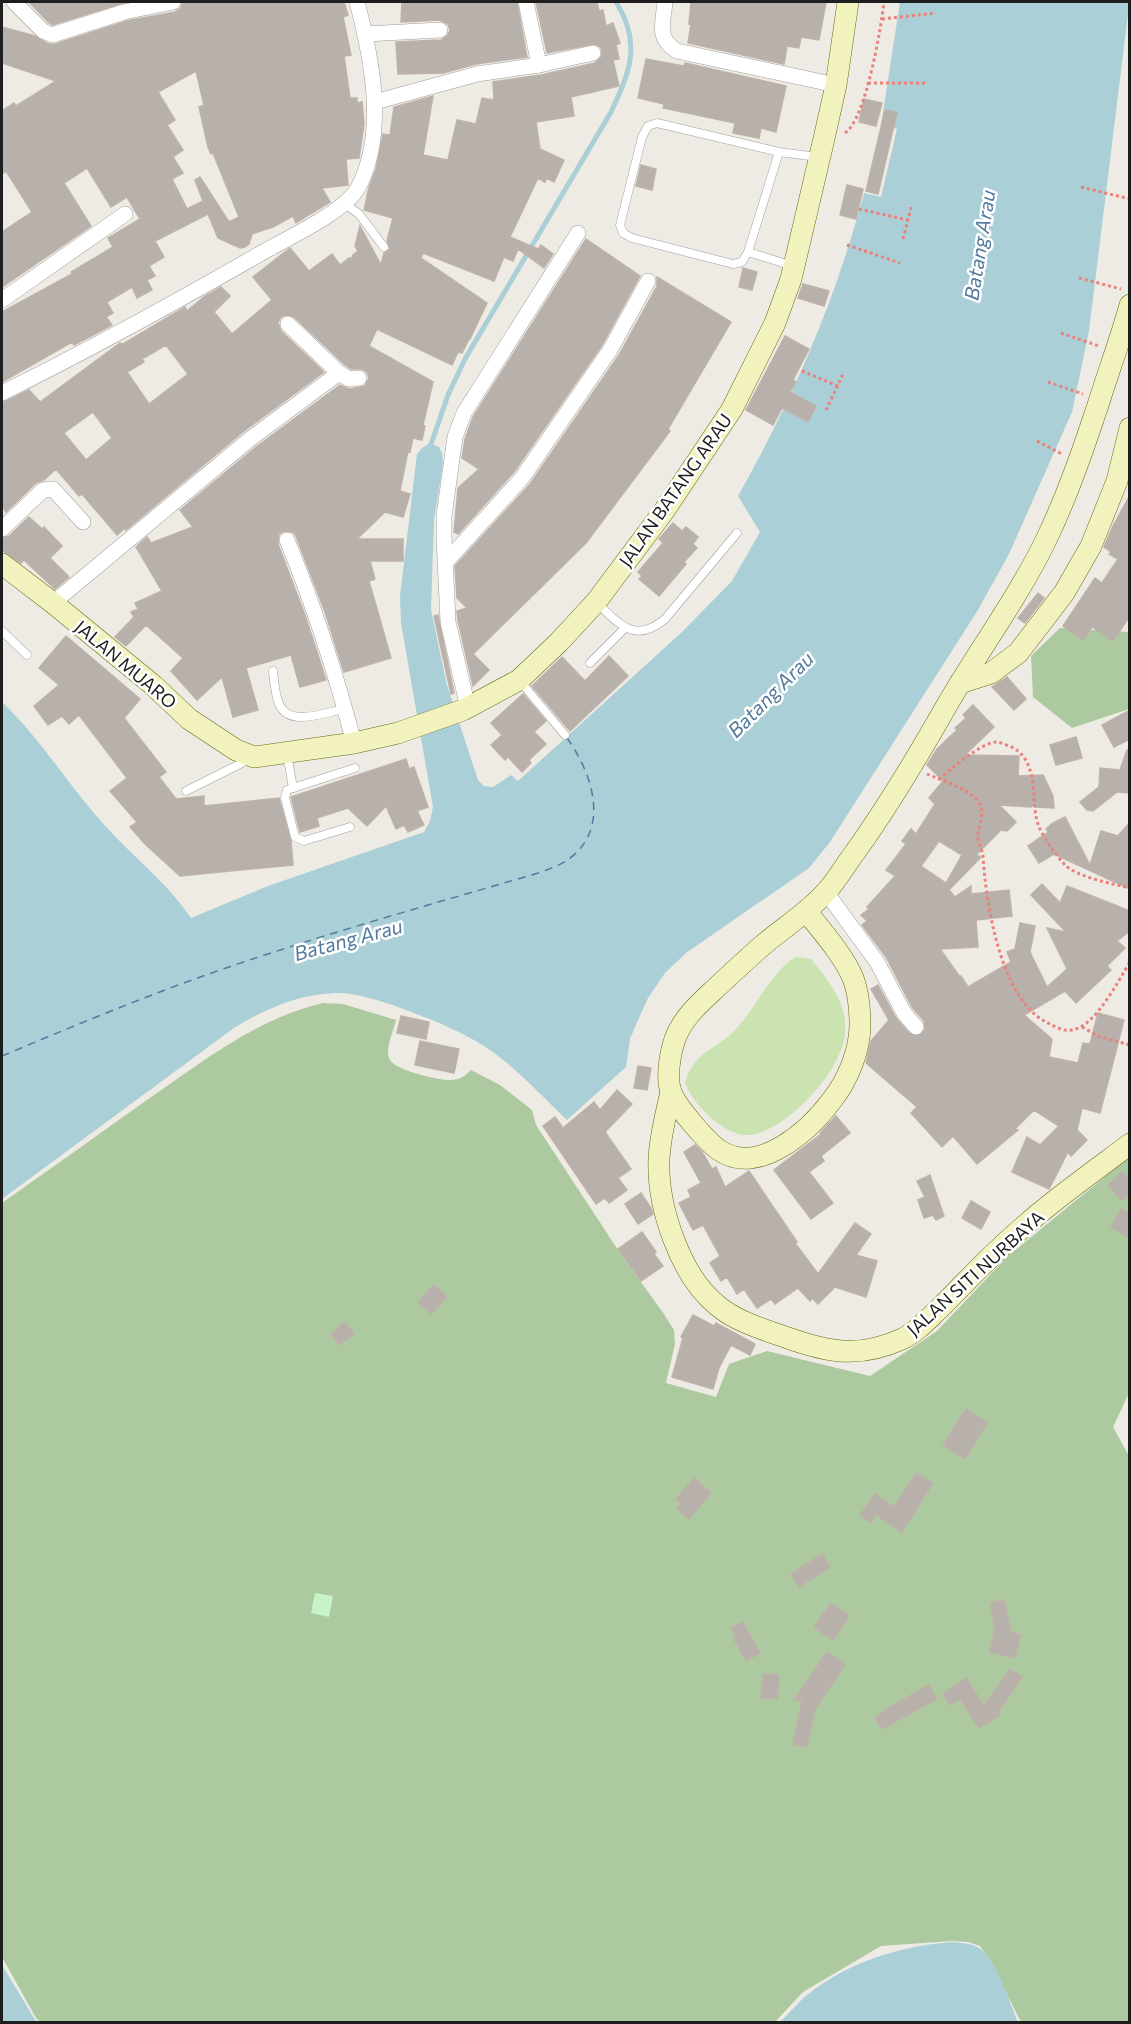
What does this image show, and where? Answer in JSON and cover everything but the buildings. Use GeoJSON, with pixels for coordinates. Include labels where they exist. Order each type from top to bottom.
{"type":"FeatureCollection","features":[{"type":"Feature","properties":{"kind":"street"},"geometry":{"type":"LineString","coordinates":[[14,2],[43,31],[52,35],[124,12],[174,2]]}},
{"type":"Feature","properties":{"kind":"street"},"geometry":{"type":"LineString","coordinates":[[2,393],[94,347],[316,222],[344,203],[356,191],[364,175],[371,150],[375,102],[365,34],[357,2]]}},
{"type":"Feature","properties":{"kind":"street"},"geometry":{"type":"LineString","coordinates":[[526,2],[539,65]]}},
{"type":"Feature","properties":{"kind":"street"},"geometry":{"type":"LineString","coordinates":[[665,2],[662,33],[666,44],[677,51],[836,85]]}},
{"type":"Feature","properties":{"kind":"street","name":"JALAN BATANG ARAU"},"geometry":{"type":"LineString","coordinates":[[254,757],[354,743],[398,733],[465,709],[519,680],[596,602],[664,511],[732,409],[775,323],[794,266],[836,85],[848,2]]}},
{"type":"Feature","properties":{"kind":"street"},"geometry":{"type":"LineString","coordinates":[[365,34],[440,30]]}},
{"type":"Feature","properties":{"kind":"street"},"geometry":{"type":"LineString","coordinates":[[375,102],[477,74],[539,65],[592,53]]}},
{"type":"Feature","properties":{"kind":"street"},"geometry":{"type":"LineString","coordinates":[[2,300],[124,214]]}},
{"type":"Feature","properties":{"kind":"street"},"geometry":{"type":"LineString","coordinates":[[465,709],[448,622],[445,563],[444,516],[458,425],[578,233]]}},
{"type":"Feature","properties":{"kind":"street"},"geometry":{"type":"LineString","coordinates":[[445,563],[522,478],[610,350],[648,281]]}},
{"type":"Feature","properties":{"kind":"street"},"geometry":{"type":"LineString","coordinates":[[806,911],[829,939],[853,978],[858,999],[860,1026],[856,1052],[847,1075],[832,1100],[799,1134],[772,1153],[749,1158],[731,1156],[717,1149],[686,1114],[671,1092],[669,1059],[676,1036],[688,1015],[762,946],[826,892],[873,826],[960,682],[999,625],[1045,543],[1080,462],[1117,352],[1130,305]]}},
{"type":"Feature","properties":{"kind":"street"},"geometry":{"type":"LineString","coordinates":[[288,324],[339,373],[349,379],[359,378]]}},
{"type":"Feature","properties":{"kind":"street"},"geometry":{"type":"LineString","coordinates":[[53,603],[250,439],[339,373]]}},
{"type":"Feature","properties":{"kind":"street"},"geometry":{"type":"LineString","coordinates":[[960,682],[991,673],[1018,653],[1064,593],[1091,546],[1117,481],[1130,428]]}},
{"type":"Feature","properties":{"kind":"street"},"geometry":{"type":"LineString","coordinates":[[2,529],[43,490],[47,489],[53,489],[83,522]]}},
{"type":"Feature","properties":{"kind":"street"},"geometry":{"type":"LineString","coordinates":[[288,540],[306,587],[354,743]]}},
{"type":"Feature","properties":{"kind":"street","name":"JALAN MUARO"},"geometry":{"type":"LineString","coordinates":[[2,564],[153,685],[189,719],[236,750],[254,757]]}},
{"type":"Feature","properties":{"kind":"street"},"geometry":{"type":"LineString","coordinates":[[826,892],[877,962],[904,1013],[916,1027]]}},
{"type":"Feature","properties":{"kind":"street","name":"JALAN SITI NURBAYA"},"geometry":{"type":"LineString","coordinates":[[671,1092],[660,1137],[658,1161],[662,1190],[675,1246],[701,1290],[719,1307],[740,1319],[808,1345],[834,1352],[867,1351],[904,1339],[924,1323],[1012,1237],[1069,1189],[1130,1144]]}},
{"type":"Feature","properties":{"kind":"lane"},"geometry":{"type":"LineString","coordinates":[[779,152],[748,252],[742,262],[733,264],[632,238],[623,233],[620,225],[642,137],[648,126],[657,123],[779,152],[821,150]]}},
{"type":"Feature","properties":{"kind":"lane"},"geometry":{"type":"LineString","coordinates":[[344,203],[359,214],[384,247]]}},
{"type":"Feature","properties":{"kind":"lane"},"geometry":{"type":"LineString","coordinates":[[748,252],[794,266]]}},
{"type":"Feature","properties":{"kind":"lane"},"geometry":{"type":"LineString","coordinates":[[596,602],[624,629],[643,631],[656,627],[737,533]]}},
{"type":"Feature","properties":{"kind":"lane"},"geometry":{"type":"LineString","coordinates":[[590,663],[624,629]]}},
{"type":"Feature","properties":{"kind":"lane"},"geometry":{"type":"LineString","coordinates":[[2,631],[27,655]]}},
{"type":"Feature","properties":{"kind":"lane"},"geometry":{"type":"LineString","coordinates":[[273,671],[279,705],[286,714],[295,718],[345,708]]}},
{"type":"Feature","properties":{"kind":"lane"},"geometry":{"type":"LineString","coordinates":[[519,680],[565,735]]}},
{"type":"Feature","properties":{"kind":"lane"},"geometry":{"type":"LineString","coordinates":[[287,753],[293,788]]}},
{"type":"Feature","properties":{"kind":"lane"},"geometry":{"type":"LineString","coordinates":[[186,791],[254,757]]}},
{"type":"Feature","properties":{"kind":"lane"},"geometry":{"type":"LineString","coordinates":[[351,827],[304,841],[295,837],[285,798],[287,790],[356,768]]}},
{"type":"Feature","properties":{"kind":"path"},"geometry":{"type":"LineString","coordinates":[[821,150],[849,131],[855,122],[868,83],[884,2]]}},
{"type":"Feature","properties":{"kind":"path"},"geometry":{"type":"LineString","coordinates":[[882,19],[936,13]]}},
{"type":"Feature","properties":{"kind":"path"},"geometry":{"type":"LineString","coordinates":[[868,83],[925,83]]}},
{"type":"Feature","properties":{"kind":"path"},"geometry":{"type":"LineString","coordinates":[[1081,187],[1130,199]]}},
{"type":"Feature","properties":{"kind":"path"},"geometry":{"type":"LineString","coordinates":[[903,239],[912,204]]}},
{"type":"Feature","properties":{"kind":"path"},"geometry":{"type":"LineString","coordinates":[[859,209],[908,220]]}},
{"type":"Feature","properties":{"kind":"path"},"geometry":{"type":"LineString","coordinates":[[847,244],[900,263]]}},
{"type":"Feature","properties":{"kind":"path"},"geometry":{"type":"LineString","coordinates":[[1079,278],[1130,291]]}},
{"type":"Feature","properties":{"kind":"path"},"geometry":{"type":"LineString","coordinates":[[1061,333],[1117,352]]}},
{"type":"Feature","properties":{"kind":"path"},"geometry":{"type":"LineString","coordinates":[[802,371],[838,386]]}},
{"type":"Feature","properties":{"kind":"path"},"geometry":{"type":"LineString","coordinates":[[826,410],[844,372]]}},
{"type":"Feature","properties":{"kind":"path"},"geometry":{"type":"LineString","coordinates":[[1048,382],[1099,400]]}},
{"type":"Feature","properties":{"kind":"path"},"geometry":{"type":"LineString","coordinates":[[1037,441],[1080,462]]}},
{"type":"Feature","properties":{"kind":"path"},"geometry":{"type":"LineString","coordinates":[[939,779],[968,755],[988,745],[997,742],[1016,749],[1025,756],[1032,778],[1039,827],[1067,867],[1090,877],[1130,888]]}},
{"type":"Feature","properties":{"kind":"path"},"geometry":{"type":"LineString","coordinates":[[910,767],[975,796],[981,806],[982,820],[978,836],[983,854],[985,894],[994,934],[1017,990],[1040,1019],[1060,1029],[1070,1031],[1082,1027],[1108,996],[1130,962]]}},
{"type":"Feature","properties":{"kind":"path"},"geometry":{"type":"LineString","coordinates":[[1082,1027],[1100,1037],[1130,1045]]}},
{"type":"Feature","properties":{"kind":"green space"},"geometry":{"type":"Polygon","coordinates":[[[1060,628],[1129,632],[1129,709],[1072,728],[1033,697],[1031,656],[1060,628]]]}},
{"type":"Feature","properties":{"kind":"green space"},"geometry":{"type":"Polygon","coordinates":[[[795,957],[811,959],[836,993],[845,1022],[842,1048],[824,1081],[795,1111],[779,1123],[764,1131],[749,1135],[730,1131],[702,1109],[685,1082],[695,1062],[736,1029],[770,982],[795,957]]]}},
{"type":"Feature","properties":{"kind":"green space"},"geometry":{"type":"Polygon","coordinates":[[[323,1003],[343,1004],[396,1020],[388,1051],[388,1056],[394,1064],[418,1074],[445,1080],[460,1078],[471,1070],[500,1085],[532,1110],[536,1125],[622,1256],[674,1330],[675,1344],[666,1383],[716,1397],[729,1364],[767,1351],[870,1376],[937,1331],[1008,1256],[1129,1157],[1129,1393],[1113,1427],[1130,1458],[1129,2022],[1021,2022],[980,1946],[968,1942],[952,1941],[881,1946],[803,1992],[775,2022],[40,2022],[36,2018],[2,1957],[2,1203],[229,1044],[275,1019],[323,1003]]]}},
{"type":"Feature","properties":{"kind":"green space"},"geometry":{"type":"Polygon","coordinates":[[[315,1593],[333,1596],[329,1617],[311,1613],[315,1593]]]}},
{"type":"Feature","properties":{"kind":"water","name":"Batang Arau"},"geometry":{"type":"Polygon","coordinates":[[[900,2],[1129,2],[1129,6],[1089,331],[1072,412],[1009,554],[978,610],[830,842],[809,868],[686,953],[665,973],[648,998],[630,1039],[626,1067],[567,1120],[503,1060],[459,1032],[423,1016],[359,995],[322,994],[283,1004],[234,1028],[2,1199],[2,702],[31,733],[96,815],[162,883],[191,918],[268,886],[424,832],[430,821],[433,807],[401,623],[400,596],[417,454],[430,443],[439,447],[443,463],[434,520],[431,610],[447,685],[478,780],[484,786],[493,787],[511,775],[518,781],[682,632],[732,581],[760,532],[738,496],[777,423],[811,349],[840,273],[864,193],[881,197],[897,129],[881,125],[900,2]]]}},
{"type":"Feature","properties":{"kind":"water"},"geometry":{"type":"Polygon","coordinates":[[[952,1942],[973,1945],[985,1953],[997,1971],[1018,2022],[780,2022],[822,1984],[857,1965],[913,1947],[952,1942]]]}},
{"type":"Feature","properties":{"kind":"water"},"geometry":{"type":"Polygon","coordinates":[[[2,1965],[34,2018],[37,2022],[2,2022],[2,1965]]]}},
{"type":"Feature","properties":{"kind":"waterway"},"geometry":{"type":"LineString","coordinates":[[429,450],[448,395],[465,359],[618,97],[628,70],[631,44],[629,31],[616,2]]}},
{"type":"Feature","properties":{"kind":"ferry route"},"geometry":{"type":"LineString","coordinates":[[2,1056],[85,1021],[226,968],[341,931],[535,874],[562,863],[572,857],[586,840],[592,826],[594,811],[589,780],[567,738]]}}]}
